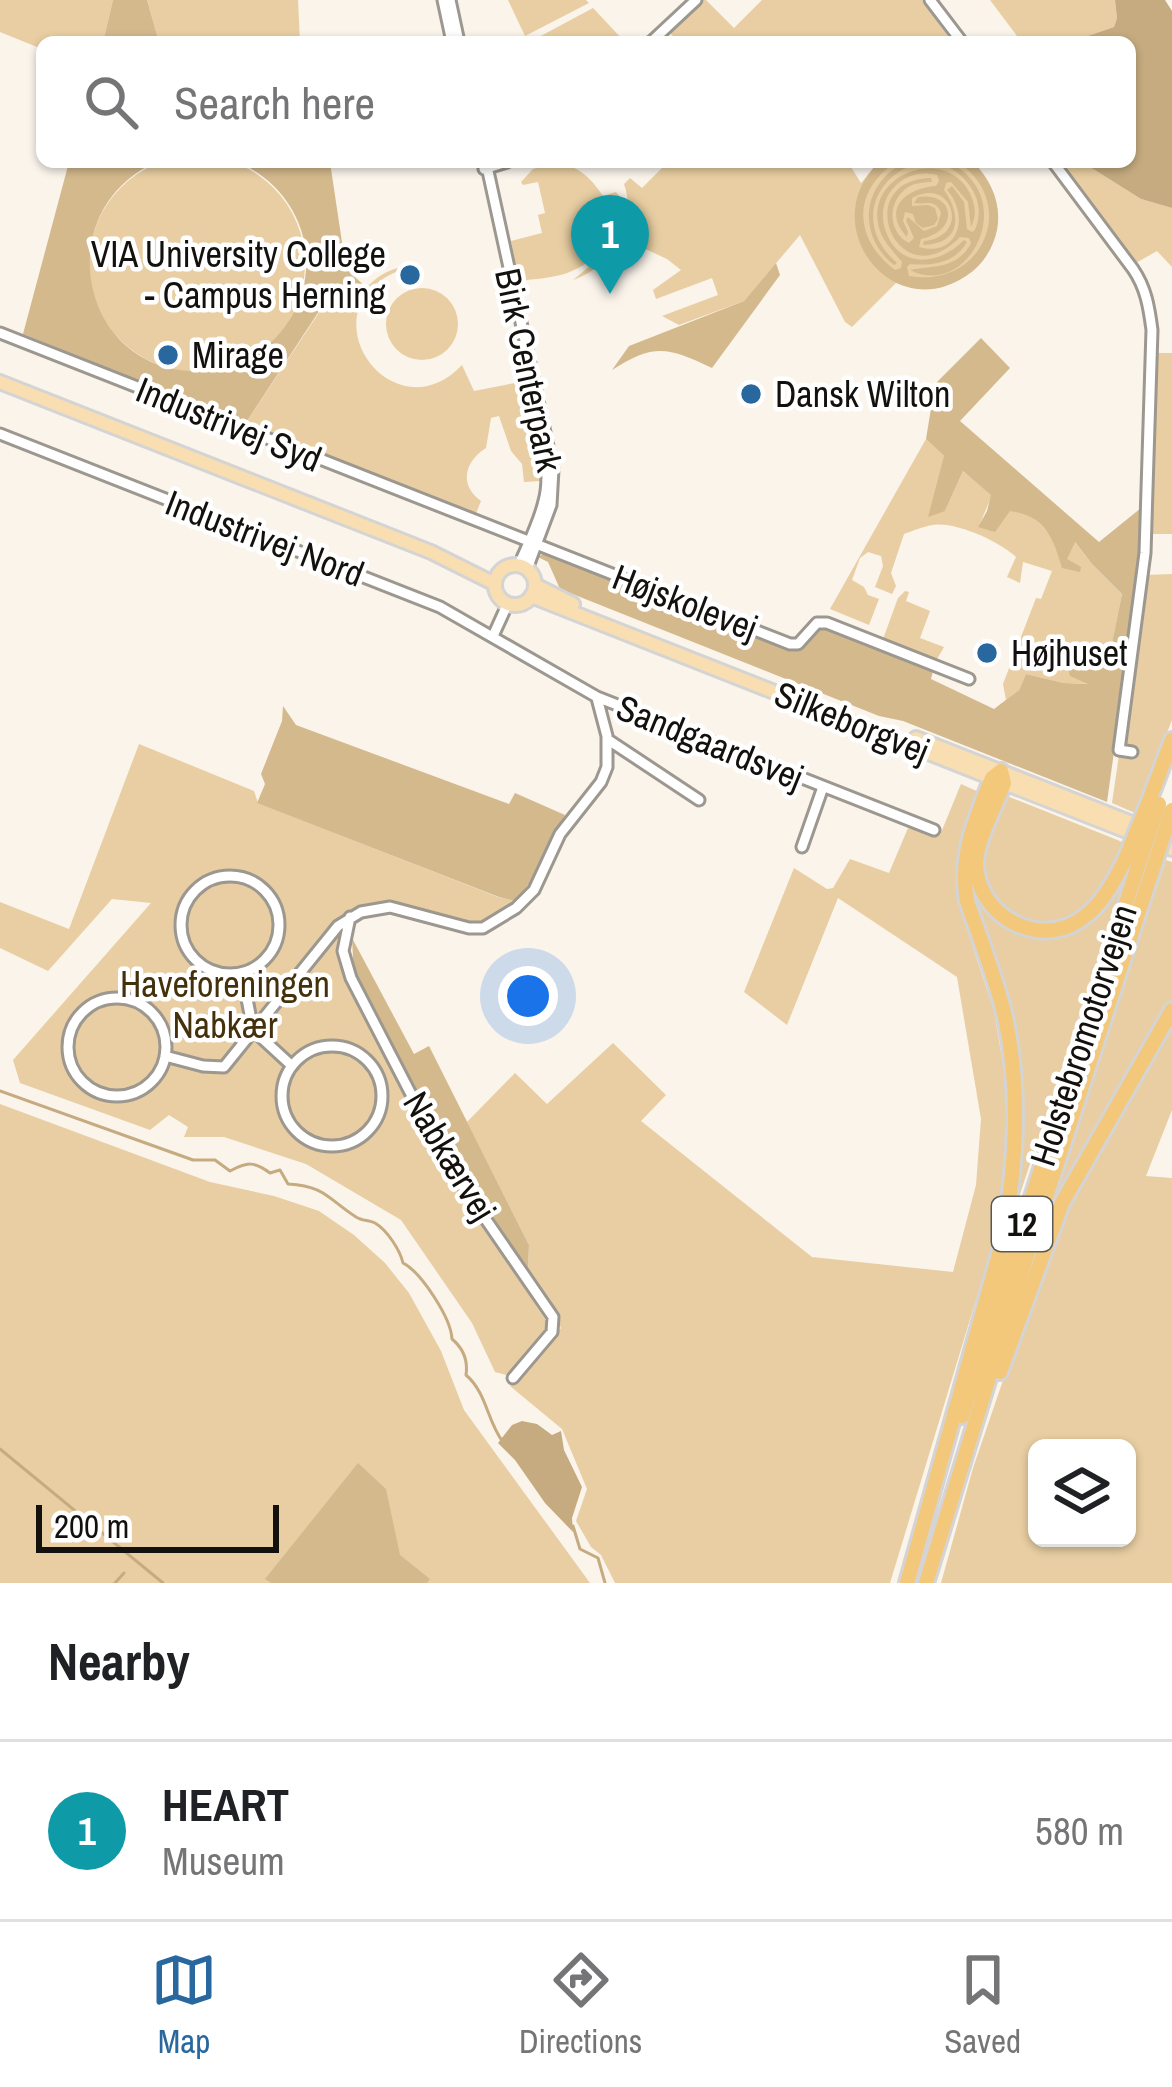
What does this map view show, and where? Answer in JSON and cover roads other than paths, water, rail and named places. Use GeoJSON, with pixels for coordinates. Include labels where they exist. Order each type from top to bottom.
{"type":"FeatureCollection","features":[{"type":"Feature","properties":{"kind":"highway"},"geometry":{"type":"LineString","coordinates":[[999,777],[976,858],[980,885],[1003,918],[1020,926],[1040,930],[1075,923],[1138,866],[1160,805],[1172,740]]}},
{"type":"Feature","properties":{"kind":"highway","name":"Holstebromotorvejen"},"geometry":{"type":"LineString","coordinates":[[909,1583],[1172,764]]}},
{"type":"Feature","properties":{"kind":"highway"},"geometry":{"type":"LineString","coordinates":[[909,1583],[1003,1240],[1010,1198],[1015,1145],[1010,1053],[1004,1014],[964,885],[968,845],[999,777]]}},
{"type":"Feature","properties":{"kind":"highway","name":"Holstebromotorvejen"},"geometry":{"type":"LineString","coordinates":[[926,1583],[1138,866]]}},
{"type":"Feature","properties":{"kind":"highway"},"geometry":{"type":"LineString","coordinates":[[954,1489],[1062,1202],[1172,1010]]}},
{"type":"Feature","properties":{"kind":"main road"},"geometry":{"type":"LineString","coordinates":[[0,382],[498,577]]}},
{"type":"Feature","properties":{"kind":"main road"},"geometry":{"type":"LineString","coordinates":[[507,566],[523,567],[533,591],[521,604],[508,603],[499,597],[498,577],[507,566]]}},
{"type":"Feature","properties":{"kind":"main road","name":"Silkeborgvej"},"geometry":{"type":"LineString","coordinates":[[533,591],[1172,849]]}},
{"type":"Feature","properties":{"kind":"main road","name":"Silkeborgvej"},"geometry":{"type":"LineString","coordinates":[[999,777],[1172,839]]}},
{"type":"Feature","properties":{"kind":"street"},"geometry":{"type":"LineString","coordinates":[[447,0],[455,36]]}},
{"type":"Feature","properties":{"kind":"street"},"geometry":{"type":"LineString","coordinates":[[657,36],[696,0]]}},
{"type":"Feature","properties":{"kind":"street"},"geometry":{"type":"LineString","coordinates":[[930,0],[957,36]]}},
{"type":"Feature","properties":{"kind":"street","name":"Birk Centerpark"},"geometry":{"type":"LineString","coordinates":[[484,168],[546,468],[544,503],[523,567]]}},
{"type":"Feature","properties":{"kind":"street"},"geometry":{"type":"LineString","coordinates":[[1058,168],[1133,268],[1149,306],[1145,553],[1119,749],[1132,752]]}},
{"type":"Feature","properties":{"kind":"street","name":"Industrivej Syd"},"geometry":{"type":"LineString","coordinates":[[0,333],[533,543]]}},
{"type":"Feature","properties":{"kind":"street","name":"Industrivej Nord"},"geometry":{"type":"LineString","coordinates":[[0,434],[440,607],[493,636]]}},
{"type":"Feature","properties":{"kind":"street","name":"Højskolevej"},"geometry":{"type":"LineString","coordinates":[[533,543],[790,644],[798,644],[817,623],[826,623],[969,679]]}},
{"type":"Feature","properties":{"kind":"street"},"geometry":{"type":"LineString","coordinates":[[493,636],[508,603]]}},
{"type":"Feature","properties":{"kind":"street","name":"Sandgaardsvej"},"geometry":{"type":"LineString","coordinates":[[493,636],[597,697],[934,830]]}},
{"type":"Feature","properties":{"kind":"street","name":"Sandgaardsvej"},"geometry":{"type":"LineString","coordinates":[[350,917],[390,908],[469,928],[498,922],[533,890],[560,834],[601,782],[608,766],[607,740],[597,697]]}},
{"type":"Feature","properties":{"kind":"street","name":"Sandgaardsvej"},"geometry":{"type":"LineString","coordinates":[[607,740],[699,800]]}},
{"type":"Feature","properties":{"kind":"street","name":"Sandgaardsvej"},"geometry":{"type":"LineString","coordinates":[[802,847],[823,788]]}},
{"type":"Feature","properties":{"kind":"street"},"geometry":{"type":"LineString","coordinates":[[241,877],[266,891],[275,903],[280,932],[275,946],[267,958],[242,974],[213,972],[200,964],[183,940],[183,911],[199,887],[212,879],[241,877]]}},
{"type":"Feature","properties":{"kind":"street"},"geometry":{"type":"LineString","coordinates":[[165,1056],[224,1067],[350,917]]}},
{"type":"Feature","properties":{"kind":"street","name":"Nabkærvej"},"geometry":{"type":"LineString","coordinates":[[350,917],[344,951],[351,978],[445,1160],[553,1317],[552,1332],[513,1378]]}},
{"type":"Feature","properties":{"kind":"street"},"geometry":{"type":"LineString","coordinates":[[242,974],[253,1030],[291,1065]]}},
{"type":"Feature","properties":{"kind":"street"},"geometry":{"type":"LineString","coordinates":[[119,998],[150,1011],[161,1025],[165,1056],[158,1074],[146,1086],[114,1096],[97,1092],[73,1069],[69,1035],[87,1007],[119,998]]}},
{"type":"Feature","properties":{"kind":"street"},"geometry":{"type":"LineString","coordinates":[[320,1046],[355,1050],[379,1076],[381,1110],[373,1126],[344,1145],[326,1146],[295,1130],[281,1099],[291,1065],[320,1046]]}},
{"type":"Feature","properties":{"kind":"waterway"},"geometry":{"type":"LineString","coordinates":[[0,1091],[193,1160],[215,1160],[230,1171],[250,1164],[270,1173],[280,1170],[288,1184],[318,1191],[356,1217],[375,1223],[441,1308],[464,1356],[466,1375],[503,1442]]}},
{"type":"Feature","properties":{"kind":"waterway"},"geometry":{"type":"LineString","coordinates":[[0,1449],[163,1583]]}},
{"type":"Feature","properties":{"kind":"waterway"},"geometry":{"type":"LineString","coordinates":[[573,1526],[580,1549],[598,1558],[605,1583]]}},
{"type":"Feature","properties":{"kind":"waterway"},"geometry":{"type":"LineString","coordinates":[[115,1583],[124,1573]]}},
{"type":"Feature","properties":{"kind":"place","name":"VIA University College - Campus Herning"},"geometry":{"type":"Point","coordinates":[410,275]}},
{"type":"Feature","properties":{"kind":"place","name":"HEART"},"geometry":{"type":"Point","coordinates":[610,294]}},
{"type":"Feature","properties":{"kind":"place","name":"Mirage"},"geometry":{"type":"Point","coordinates":[168,355]}},
{"type":"Feature","properties":{"kind":"place","name":"Dansk Wilton"},"geometry":{"type":"Point","coordinates":[751,394]}},
{"type":"Feature","properties":{"kind":"place","name":"Højhuset"},"geometry":{"type":"Point","coordinates":[987,653]}},
{"type":"Feature","properties":{"kind":"park label","name":"Haveforeningen Nabkær"},"geometry":{"type":"Point","coordinates":[225,1004]}}]}
